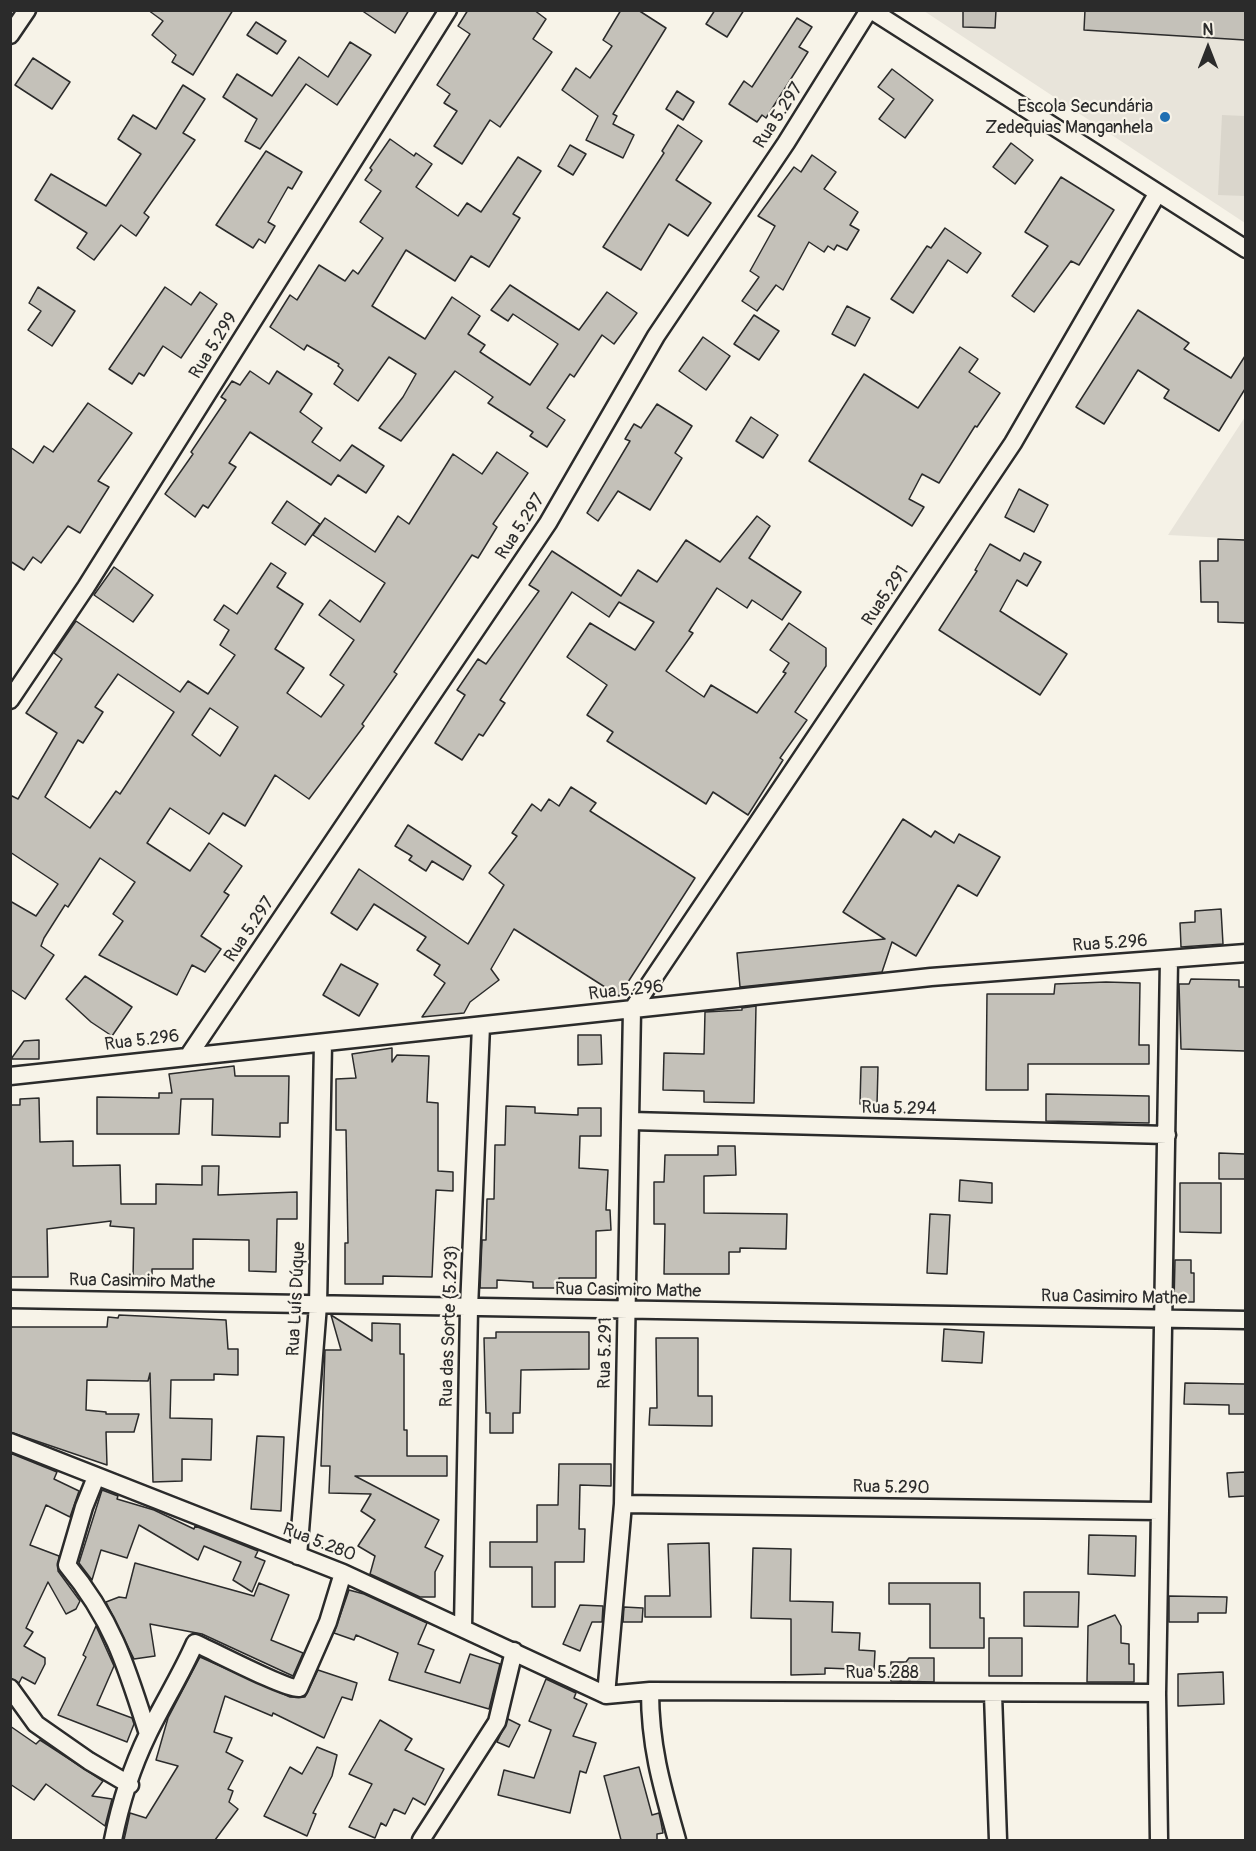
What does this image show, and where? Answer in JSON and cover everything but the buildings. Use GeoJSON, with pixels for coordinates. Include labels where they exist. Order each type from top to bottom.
{"type":"FeatureCollection","features":[{"type":"Feature","properties":{"kind":"street"},"geometry":{"type":"LineString","coordinates":[[10,35],[27,10]]}},
{"type":"Feature","properties":{"kind":"street","name":"Rua 5.299"},"geometry":{"type":"LineString","coordinates":[[10,700],[86,587],[448,10]]}},
{"type":"Feature","properties":{"kind":"street"},"geometry":{"type":"LineString","coordinates":[[870,10],[1245,249]]}},
{"type":"Feature","properties":{"kind":"street","name":"Rua 5.297"},"geometry":{"type":"LineString","coordinates":[[189,1055],[548,523],[656,336],[786,143],[870,10]]}},
{"type":"Feature","properties":{"kind":"street","name":"Rua5.291"},"geometry":{"type":"LineString","coordinates":[[632,1010],[1012,443],[1156,194]]}},
{"type":"Feature","properties":{"kind":"street","name":"Rua 5.296"},"geometry":{"type":"LineString","coordinates":[[10,1076],[931,977],[1245,953]]}},
{"type":"Feature","properties":{"kind":"street"},"geometry":{"type":"LineString","coordinates":[[1159,1840],[1156,1694],[1169,960]]}},
{"type":"Feature","properties":{"kind":"street","name":"Rua 5.291"},"geometry":{"type":"LineString","coordinates":[[606,1695],[623,1504],[632,1010]]}},
{"type":"Feature","properties":{"kind":"street","name":"Rua das Sorte (5.293)"},"geometry":{"type":"LineString","coordinates":[[463,1627],[469,1308],[481,1026]]}},
{"type":"Feature","properties":{"kind":"street","name":"Rua Luís Dúque"},"geometry":{"type":"LineString","coordinates":[[298,1556],[318,1305],[323,1043]]}},
{"type":"Feature","properties":{"kind":"street","name":"Rua 5.294"},"geometry":{"type":"LineString","coordinates":[[631,1121],[1167,1135]]}},
{"type":"Feature","properties":{"kind":"street","name":"Rua Casimiro Mathe"},"geometry":{"type":"LineString","coordinates":[[10,1299],[1245,1320]]}},
{"type":"Feature","properties":{"kind":"street","name":"Rua 5.280"},"geometry":{"type":"LineString","coordinates":[[10,1442],[343,1573],[606,1695]]}},
{"type":"Feature","properties":{"kind":"street"},"geometry":{"type":"LineString","coordinates":[[96,1477],[84,1507],[67,1565],[100,1608],[117,1644],[148,1734]]}},
{"type":"Feature","properties":{"kind":"street","name":"Rua 5.290"},"geometry":{"type":"LineString","coordinates":[[623,1504],[1159,1511]]}},
{"type":"Feature","properties":{"kind":"street"},"geometry":{"type":"LineString","coordinates":[[113,1840],[119,1810],[148,1734],[180,1677],[195,1643],[273,1680],[294,1689],[299,1688],[328,1622],[343,1573]]}},
{"type":"Feature","properties":{"kind":"street"},"geometry":{"type":"LineString","coordinates":[[421,1840],[497,1722],[514,1651]]}},
{"type":"Feature","properties":{"kind":"street"},"geometry":{"type":"LineString","coordinates":[[10,1688],[36,1724],[89,1761],[130,1785]]}},
{"type":"Feature","properties":{"kind":"street"},"geometry":{"type":"LineString","coordinates":[[650,1691],[650,1732],[656,1765],[677,1840]]}},
{"type":"Feature","properties":{"kind":"street","name":"Rua 5.288"},"geometry":{"type":"LineString","coordinates":[[606,1695],[650,1691],[1156,1694]]}},
{"type":"Feature","properties":{"kind":"street"},"geometry":{"type":"LineString","coordinates":[[993,1694],[998,1840]]}},
{"type":"Feature","properties":{"kind":"shaded area","name":"Escola Secundária Zedequias Manganhela"},"geometry":{"type":"Polygon","coordinates":[[[924,11],[1245,11],[1245,223],[924,11]]]}},
{"type":"Feature","properties":{"kind":"shaded area"},"geometry":{"type":"Polygon","coordinates":[[[1222,115],[1245,116],[1245,196],[1218,195],[1222,115]]]}},
{"type":"Feature","properties":{"kind":"shaded area"},"geometry":{"type":"Polygon","coordinates":[[[1245,417],[1245,539],[1168,535],[1245,417]]]}},
{"type":"Feature","properties":{"kind":"place","name":"Escola Secundária Zedequias Manganhela"},"geometry":{"type":"Point","coordinates":[1165,117]}}]}
